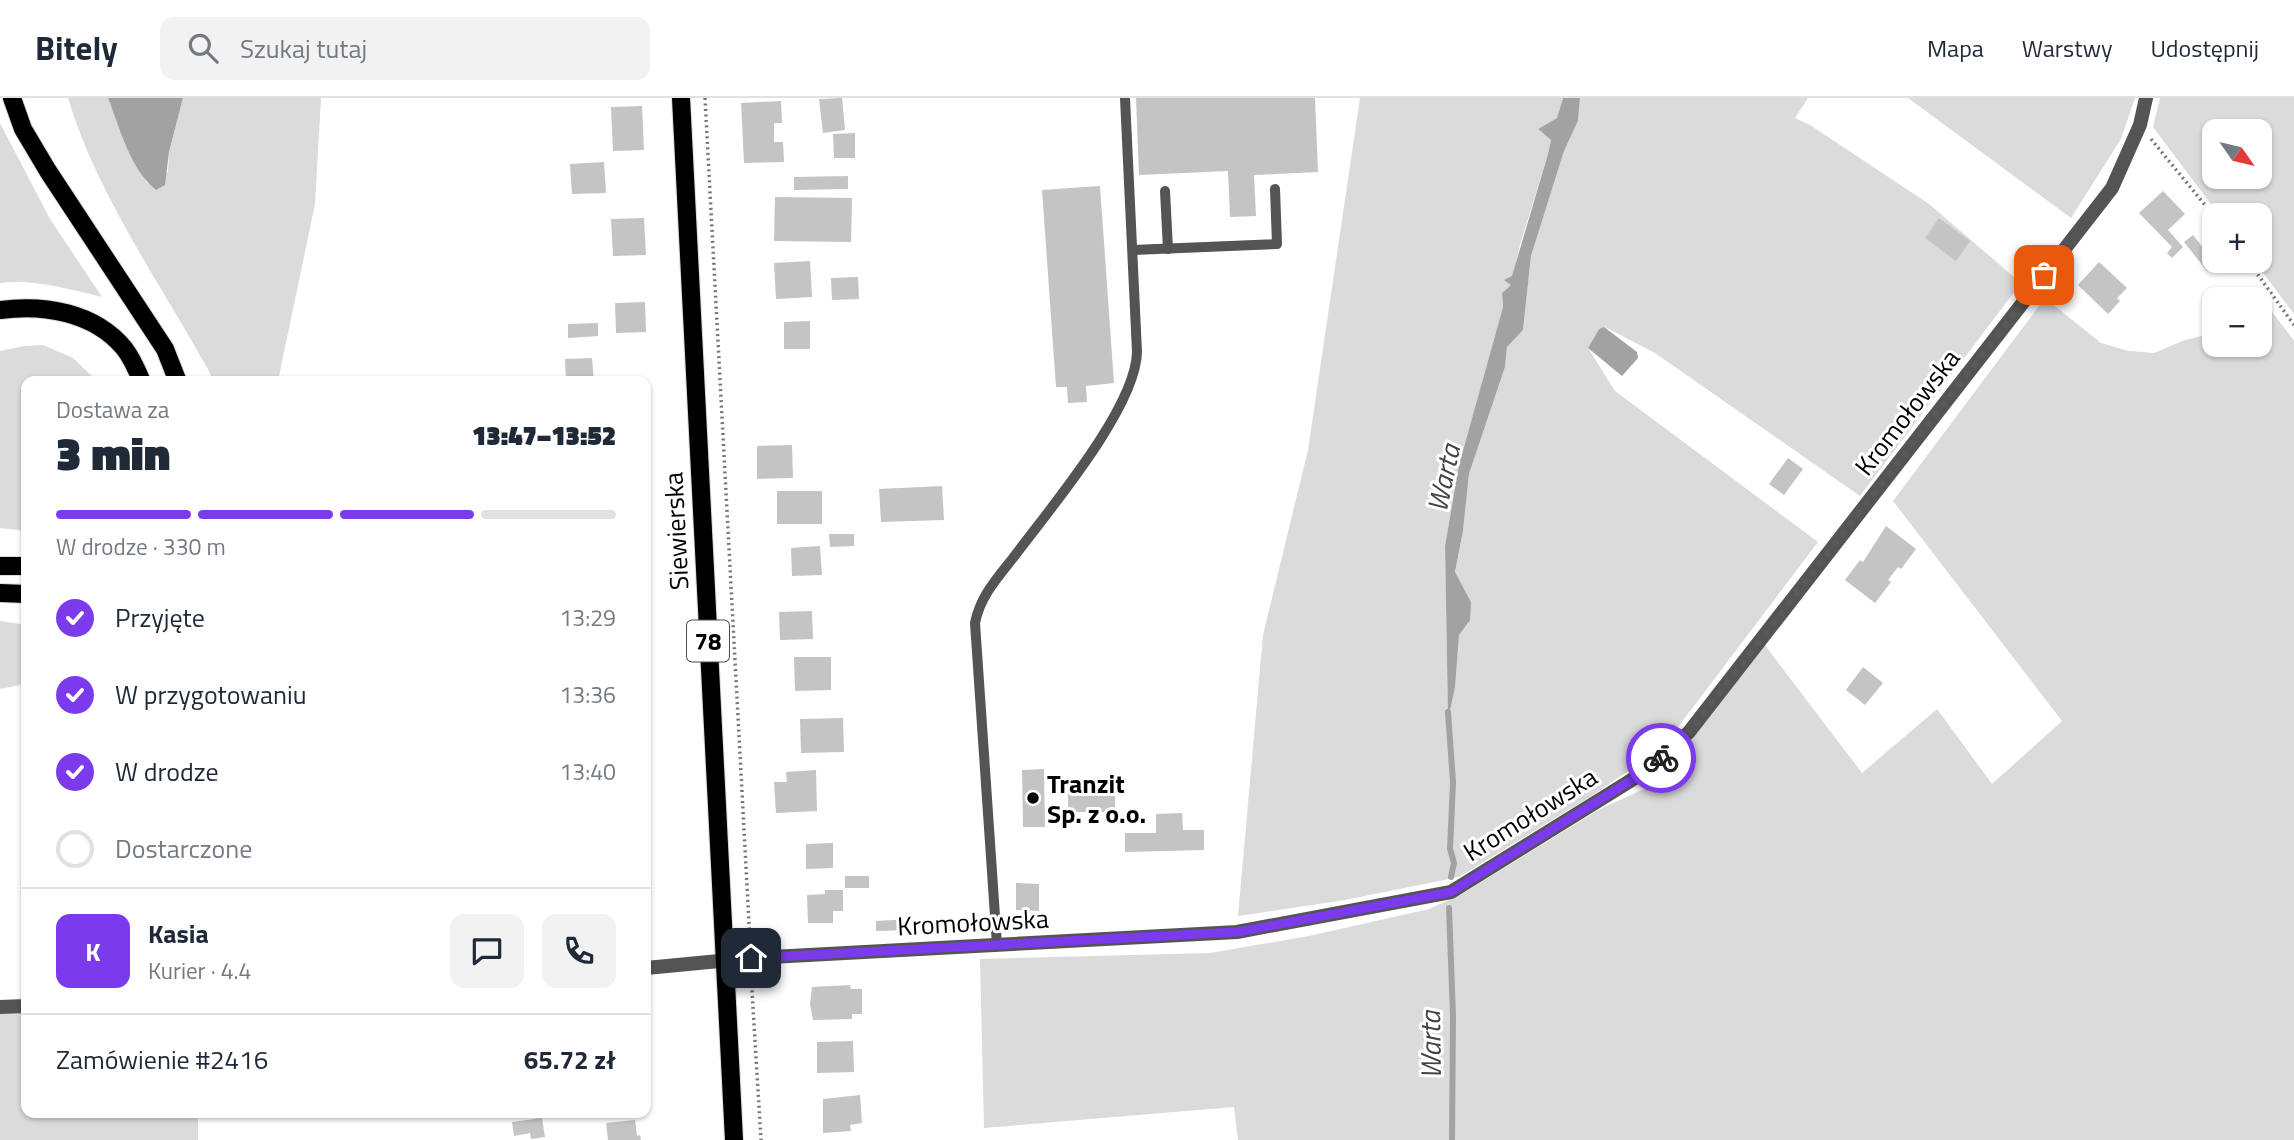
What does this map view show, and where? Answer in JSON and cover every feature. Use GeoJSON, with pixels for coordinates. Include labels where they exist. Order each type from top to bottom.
{"type":"FeatureCollection","features":[{"type":"Feature","properties":{"kind":"main road"},"geometry":{"type":"LineString","coordinates":[[12,98],[23,129],[164,349],[175,376]]}},
{"type":"Feature","properties":{"kind":"main road","name":"Siewierska"},"geometry":{"type":"LineString","coordinates":[[681,98],[734,1140]]}},
{"type":"Feature","properties":{"kind":"main road"},"geometry":{"type":"LineString","coordinates":[[0,310],[23,307],[57,310],[87,320],[124,348],[139,376]]}},
{"type":"Feature","properties":{"kind":"main road"},"geometry":{"type":"LineString","coordinates":[[0,566],[21,566]]}},
{"type":"Feature","properties":{"kind":"main road"},"geometry":{"type":"LineString","coordinates":[[0,593],[21,594]]}},
{"type":"Feature","properties":{"kind":"street","name":"Kromołowska"},"geometry":{"type":"LineString","coordinates":[[724,962],[751,958],[1237,932],[1451,892],[1651,768],[1689,732],[2112,188],[2140,125],[2146,98]]}},
{"type":"Feature","properties":{"kind":"street"},"geometry":{"type":"LineString","coordinates":[[651,968],[724,962]]}},
{"type":"Feature","properties":{"kind":"street"},"geometry":{"type":"LineString","coordinates":[[0,1007],[21,1006]]}},
{"type":"Feature","properties":{"kind":"lane"},"geometry":{"type":"LineString","coordinates":[[997,945],[975,623],[990,588],[1082,465],[1128,392],[1137,363],[1125,98]]}},
{"type":"Feature","properties":{"kind":"lane"},"geometry":{"type":"LineString","coordinates":[[1133,250],[1277,244],[1275,189]]}},
{"type":"Feature","properties":{"kind":"lane"},"geometry":{"type":"LineString","coordinates":[[1165,191],[1168,248]]}},
{"type":"Feature","properties":{"kind":"path"},"geometry":{"type":"LineString","coordinates":[[705,98],[761,1140]]}},
{"type":"Feature","properties":{"kind":"path"},"geometry":{"type":"LineString","coordinates":[[2140,125],[2203,203]]}},
{"type":"Feature","properties":{"kind":"path"},"geometry":{"type":"LineString","coordinates":[[2257,273],[2294,325]]}},
{"type":"Feature","properties":{"kind":"shaded area"},"geometry":{"type":"Polygon","coordinates":[[[68,98],[108,98],[147,183],[168,172],[169,152],[183,98],[321,98],[315,204],[279,376],[211,376],[113,204],[80,134],[68,98]]]}},
{"type":"Feature","properties":{"kind":"shaded area"},"geometry":{"type":"Polygon","coordinates":[[[108,98],[183,98],[169,152],[165,185],[156,190],[139,171],[108,98]]]}},
{"type":"Feature","properties":{"kind":"shaded area"},"geometry":{"type":"Polygon","coordinates":[[[1360,98],[1563,98],[1557,118],[1538,129],[1551,140],[1548,154],[1520,245],[1511,285],[1502,293],[1503,307],[1459,466],[1445,546],[1448,715],[1455,688],[1459,635],[1471,602],[1455,573],[1469,474],[1505,367],[1507,347],[1523,330],[1531,256],[1564,151],[1578,121],[1580,98],[1808,98],[1795,118],[1810,125],[1929,204],[2021,283],[1860,496],[1655,353],[1609,329],[1599,329],[1588,348],[1615,391],[1818,542],[1678,727],[1644,760],[1590,797],[1459,877],[1345,900],[1238,916],[1263,635],[1308,450],[1360,98]]]}},
{"type":"Feature","properties":{"kind":"shaded area"},"geometry":{"type":"Polygon","coordinates":[[[1563,98],[1580,98],[1578,121],[1564,151],[1531,256],[1523,330],[1507,347],[1505,367],[1469,474],[1463,531],[1455,572],[1471,602],[1470,620],[1459,635],[1455,688],[1448,718],[1445,546],[1459,465],[1503,307],[1502,293],[1511,285],[1504,280],[1512,276],[1548,154],[1551,140],[1538,129],[1557,118],[1563,98]]]}},
{"type":"Feature","properties":{"kind":"shaded area"},"geometry":{"type":"Polygon","coordinates":[[[1908,98],[2135,98],[2121,139],[2071,218],[1908,98]]]}},
{"type":"Feature","properties":{"kind":"shaded area"},"geometry":{"type":"Polygon","coordinates":[[[2160,98],[2294,98],[2294,314],[2263,273],[2272,273],[2272,203],[2210,203],[2153,127],[2160,98]]]}},
{"type":"Feature","properties":{"kind":"shaded area"},"geometry":{"type":"Polygon","coordinates":[[[0,123],[50,219],[102,297],[39,284],[0,283],[0,123]]]}},
{"type":"Feature","properties":{"kind":"shaded area"},"geometry":{"type":"Polygon","coordinates":[[[2045,298],[2101,343],[2129,351],[2154,353],[2202,336],[2202,357],[2272,357],[2272,312],[2294,341],[2294,1140],[1238,1140],[1234,1107],[984,1128],[980,959],[1210,953],[1309,936],[1429,909],[1462,894],[1600,809],[1644,789],[1662,773],[1764,644],[1862,773],[1937,709],[1992,784],[2062,721],[1893,501],[2045,298]]]}},
{"type":"Feature","properties":{"kind":"shaded area"},"geometry":{"type":"Polygon","coordinates":[[[1604,327],[1637,352],[1638,358],[1622,376],[1588,348],[1599,329],[1604,327]]]}},
{"type":"Feature","properties":{"kind":"shaded area"},"geometry":{"type":"Polygon","coordinates":[[[43,345],[73,358],[92,376],[21,376],[21,530],[0,528],[0,351],[43,345]]]}},
{"type":"Feature","properties":{"kind":"shaded area"},"geometry":{"type":"Polygon","coordinates":[[[0,621],[21,624],[21,685],[0,689],[0,621]]]}},
{"type":"Feature","properties":{"kind":"shaded area"},"geometry":{"type":"Polygon","coordinates":[[[0,1000],[21,1001],[21,1118],[198,1118],[198,1140],[0,1140],[0,1000]]]}},
{"type":"Feature","properties":{"kind":"building"},"geometry":{"type":"Polygon","coordinates":[[[842,98],[845,130],[823,133],[819,99],[842,98]]]}},
{"type":"Feature","properties":{"kind":"building"},"geometry":{"type":"Polygon","coordinates":[[[1136,98],[1315,98],[1318,172],[1254,175],[1256,216],[1230,217],[1228,171],[1139,175],[1136,98]]]}},
{"type":"Feature","properties":{"kind":"building"},"geometry":{"type":"Polygon","coordinates":[[[781,101],[782,123],[774,123],[774,142],[783,142],[784,162],[744,163],[741,103],[781,101]]]}},
{"type":"Feature","properties":{"kind":"building"},"geometry":{"type":"Polygon","coordinates":[[[642,106],[644,150],[613,151],[611,107],[642,106]]]}},
{"type":"Feature","properties":{"kind":"building"},"geometry":{"type":"Polygon","coordinates":[[[855,133],[855,158],[834,158],[833,134],[855,133]]]}},
{"type":"Feature","properties":{"kind":"building"},"geometry":{"type":"Polygon","coordinates":[[[604,162],[606,193],[572,194],[570,164],[604,162]]]}},
{"type":"Feature","properties":{"kind":"building"},"geometry":{"type":"Polygon","coordinates":[[[848,176],[848,189],[794,190],[794,177],[848,176]]]}},
{"type":"Feature","properties":{"kind":"building"},"geometry":{"type":"Polygon","coordinates":[[[1100,186],[1114,383],[1086,386],[1087,402],[1068,403],[1067,387],[1056,387],[1042,190],[1100,186]]]}},
{"type":"Feature","properties":{"kind":"building"},"geometry":{"type":"Polygon","coordinates":[[[2163,191],[2185,214],[2168,230],[2183,247],[2172,258],[2167,253],[2172,247],[2139,213],[2163,191]]]}},
{"type":"Feature","properties":{"kind":"building"},"geometry":{"type":"Polygon","coordinates":[[[775,197],[852,198],[851,242],[774,241],[775,197]]]}},
{"type":"Feature","properties":{"kind":"building"},"geometry":{"type":"Polygon","coordinates":[[[644,218],[646,255],[613,256],[611,219],[644,218]]]}},
{"type":"Feature","properties":{"kind":"building"},"geometry":{"type":"Polygon","coordinates":[[[1939,218],[1970,241],[1956,261],[1925,238],[1939,218]]]}},
{"type":"Feature","properties":{"kind":"building"},"geometry":{"type":"Polygon","coordinates":[[[2193,235],[2202,246],[2202,265],[2184,242],[2193,235]]]}},
{"type":"Feature","properties":{"kind":"building"},"geometry":{"type":"Polygon","coordinates":[[[810,261],[812,297],[776,299],[774,263],[810,261]]]}},
{"type":"Feature","properties":{"kind":"building"},"geometry":{"type":"Polygon","coordinates":[[[2099,262],[2127,288],[2117,298],[2120,301],[2108,314],[2078,285],[2099,262]]]}},
{"type":"Feature","properties":{"kind":"building"},"geometry":{"type":"Polygon","coordinates":[[[858,277],[859,299],[832,300],[831,278],[858,277]]]}},
{"type":"Feature","properties":{"kind":"building"},"geometry":{"type":"Polygon","coordinates":[[[645,302],[646,332],[616,333],[615,303],[645,302]]]}},
{"type":"Feature","properties":{"kind":"building"},"geometry":{"type":"Polygon","coordinates":[[[810,321],[810,349],[784,349],[784,322],[810,321]]]}},
{"type":"Feature","properties":{"kind":"building"},"geometry":{"type":"Polygon","coordinates":[[[598,323],[598,336],[568,338],[568,324],[598,323]]]}},
{"type":"Feature","properties":{"kind":"building"},"geometry":{"type":"Polygon","coordinates":[[[592,358],[594,376],[566,376],[565,359],[592,358]]]}},
{"type":"Feature","properties":{"kind":"building"},"geometry":{"type":"Polygon","coordinates":[[[792,445],[793,478],[757,479],[757,446],[792,445]]]}},
{"type":"Feature","properties":{"kind":"building"},"geometry":{"type":"Polygon","coordinates":[[[1788,458],[1803,469],[1784,495],[1769,484],[1788,458]]]}},
{"type":"Feature","properties":{"kind":"building"},"geometry":{"type":"Polygon","coordinates":[[[942,486],[944,520],[881,522],[879,489],[942,486]]]}},
{"type":"Feature","properties":{"kind":"building"},"geometry":{"type":"Polygon","coordinates":[[[777,491],[822,491],[822,524],[777,524],[777,491]]]}},
{"type":"Feature","properties":{"kind":"building"},"geometry":{"type":"Polygon","coordinates":[[[1886,526],[1916,549],[1901,569],[1898,567],[1888,580],[1891,582],[1875,603],[1845,580],[1860,560],[1863,562],[1886,526]]]}},
{"type":"Feature","properties":{"kind":"building"},"geometry":{"type":"Polygon","coordinates":[[[829,534],[854,534],[854,546],[830,547],[829,534]]]}},
{"type":"Feature","properties":{"kind":"building"},"geometry":{"type":"Polygon","coordinates":[[[820,546],[822,575],[792,576],[791,548],[820,546]]]}},
{"type":"Feature","properties":{"kind":"building"},"geometry":{"type":"Polygon","coordinates":[[[812,611],[813,639],[780,640],[779,612],[812,611]]]}},
{"type":"Feature","properties":{"kind":"building"},"geometry":{"type":"Polygon","coordinates":[[[794,657],[831,657],[831,690],[795,691],[794,657]]]}},
{"type":"Feature","properties":{"kind":"building"},"geometry":{"type":"Polygon","coordinates":[[[1863,667],[1883,683],[1865,705],[1846,690],[1863,667]]]}},
{"type":"Feature","properties":{"kind":"building"},"geometry":{"type":"Polygon","coordinates":[[[843,718],[844,752],[801,753],[800,719],[843,718]]]}},
{"type":"Feature","properties":{"kind":"building","name":"Tranzit Sp. z o.o."},"geometry":{"type":"Polygon","coordinates":[[[1044,769],[1045,827],[1023,827],[1022,770],[1044,769]]]}},
{"type":"Feature","properties":{"kind":"building"},"geometry":{"type":"Polygon","coordinates":[[[816,770],[817,811],[776,813],[774,782],[787,782],[786,772],[816,770]]]}},
{"type":"Feature","properties":{"kind":"building"},"geometry":{"type":"Polygon","coordinates":[[[1068,779],[1115,779],[1115,812],[1068,812],[1068,779]]]}},
{"type":"Feature","properties":{"kind":"building"},"geometry":{"type":"Polygon","coordinates":[[[1182,813],[1183,830],[1204,830],[1204,850],[1125,852],[1125,833],[1156,833],[1156,814],[1182,813]]]}},
{"type":"Feature","properties":{"kind":"building"},"geometry":{"type":"Polygon","coordinates":[[[833,843],[833,868],[806,869],[806,844],[833,843]]]}},
{"type":"Feature","properties":{"kind":"building"},"geometry":{"type":"Polygon","coordinates":[[[845,876],[869,876],[869,888],[845,888],[845,876]]]}},
{"type":"Feature","properties":{"kind":"building"},"geometry":{"type":"Polygon","coordinates":[[[1016,883],[1039,884],[1039,911],[1016,910],[1016,883]]]}},
{"type":"Feature","properties":{"kind":"building"},"geometry":{"type":"Polygon","coordinates":[[[825,890],[843,890],[843,911],[833,911],[833,923],[808,923],[807,895],[825,894],[825,890]]]}},
{"type":"Feature","properties":{"kind":"building"},"geometry":{"type":"Polygon","coordinates":[[[909,919],[909,930],[876,931],[876,921],[909,919]]]}},
{"type":"Feature","properties":{"kind":"building"},"geometry":{"type":"Polygon","coordinates":[[[850,985],[851,989],[862,989],[862,1014],[852,1014],[852,1019],[813,1020],[810,1004],[812,987],[850,985]]]}},
{"type":"Feature","properties":{"kind":"building"},"geometry":{"type":"Polygon","coordinates":[[[853,1041],[854,1072],[817,1073],[817,1042],[853,1041]]]}},
{"type":"Feature","properties":{"kind":"building"},"geometry":{"type":"Polygon","coordinates":[[[860,1095],[862,1123],[850,1125],[851,1131],[823,1133],[823,1099],[860,1095]]]}},
{"type":"Feature","properties":{"kind":"building"},"geometry":{"type":"Polygon","coordinates":[[[542,1118],[545,1137],[531,1139],[530,1133],[514,1136],[512,1122],[542,1118]]]}},
{"type":"Feature","properties":{"kind":"building"},"geometry":{"type":"Polygon","coordinates":[[[635,1120],[637,1136],[640,1135],[641,1140],[608,1140],[606,1123],[635,1120]]]}},
{"type":"Feature","properties":{"kind":"waterway","name":"Warta"},"geometry":{"type":"LineString","coordinates":[[1448,712],[1453,782],[1450,849],[1454,863],[1451,877]]}},
{"type":"Feature","properties":{"kind":"waterway","name":"Warta"},"geometry":{"type":"LineString","coordinates":[[1449,908],[1453,1016],[1452,1140]]}},
{"type":"Feature","properties":{"kind":"way so far"},"geometry":{"type":"LineString","coordinates":[[1661,758],[1689,732],[2044,275]]}},
{"type":"Feature","properties":{"kind":"place","name":"Tranzit Sp. z o.o."},"geometry":{"type":"Point","coordinates":[1033,798]}},
{"type":"Feature","properties":{"kind":"route"},"geometry":{"type":"LineString","coordinates":[[751,958],[1237,932],[1451,892],[1651,768],[1661,758]]}}]}
